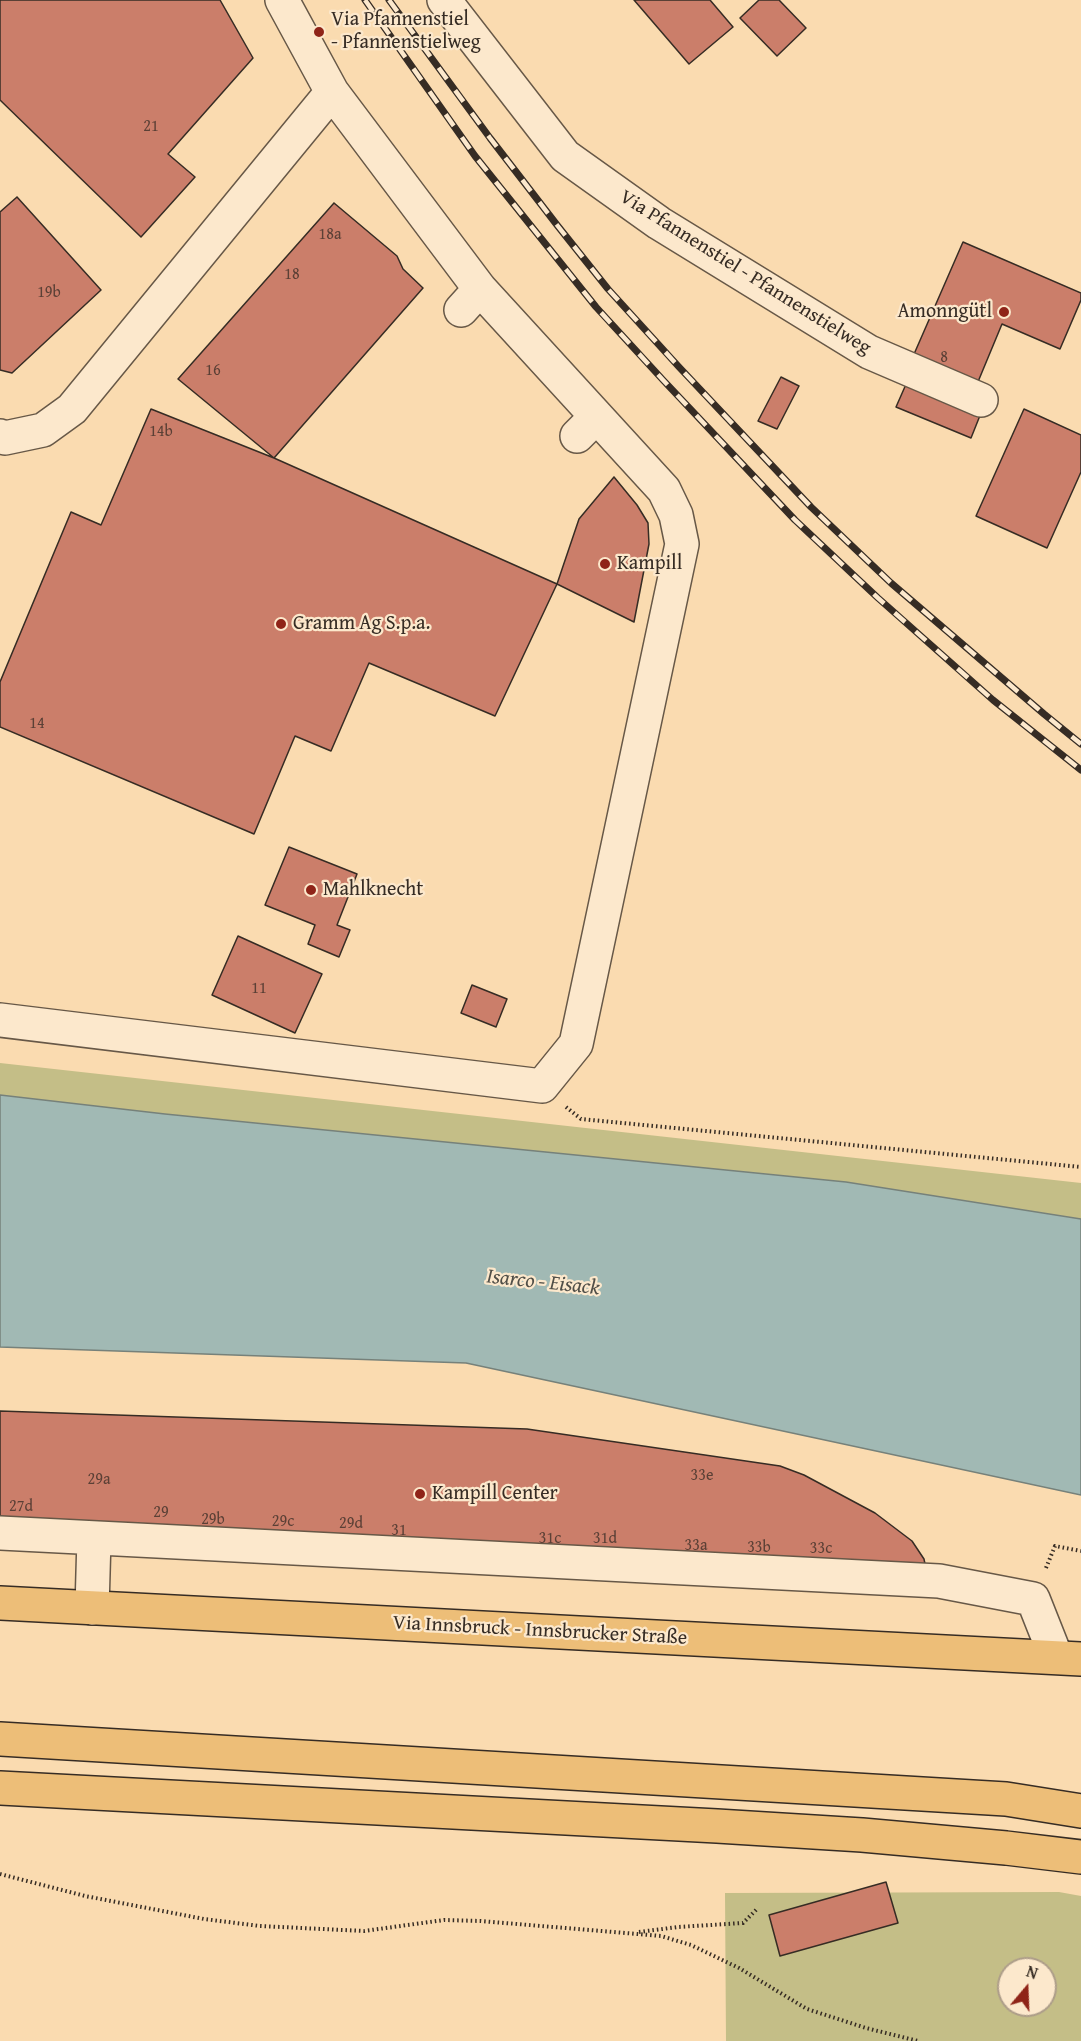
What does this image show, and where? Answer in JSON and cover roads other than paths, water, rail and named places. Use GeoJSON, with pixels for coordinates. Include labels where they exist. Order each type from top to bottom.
{"type":"FeatureCollection","features":[{"type":"Feature","properties":{"kind":"main road","name":"Via Innsbruck - Innsbrucker Straße"},"geometry":{"type":"LineString","coordinates":[[0,1603],[1068,1658]]}},
{"type":"Feature","properties":{"kind":"main road"},"geometry":{"type":"LineString","coordinates":[[0,1739],[1006,1799],[1081,1811]]}},
{"type":"Feature","properties":{"kind":"main road"},"geometry":{"type":"LineString","coordinates":[[0,1788],[862,1835],[1081,1857]]}},
{"type":"Feature","properties":{"kind":"street"},"geometry":{"type":"LineString","coordinates":[[0,1020],[542,1086],[576,1044],[682,544],[676,515],[664,490],[587,426],[470,299],[332,92],[282,0]]}},
{"type":"Feature","properties":{"kind":"street","name":"Via Pfannenstiel - Pfannenstielweg"},"geometry":{"type":"LineString","coordinates":[[444,0],[565,156],[659,223],[869,352],[981,400]]}},
{"type":"Feature","properties":{"kind":"street"},"geometry":{"type":"LineString","coordinates":[[0,436],[5,438],[43,430],[72,409],[332,92]]}},
{"type":"Feature","properties":{"kind":"street"},"geometry":{"type":"LineString","coordinates":[[0,1533],[939,1581],[1033,1599],[1068,1658]]}},
{"type":"Feature","properties":{"kind":"street"},"geometry":{"type":"LineString","coordinates":[[92,1608],[94,1538]]}},
{"type":"Feature","properties":{"kind":"water","name":"Isarco - Eisack"},"geometry":{"type":"Polygon","coordinates":[[[0,1095],[165,1114],[846,1182],[1081,1219],[1081,1495],[466,1363],[0,1347],[0,1095]]]}},
{"type":"Feature","properties":{"kind":"railway"},"geometry":{"type":"LineString","coordinates":[[365,0],[475,156],[596,307],[663,380],[795,520],[878,598],[993,700],[1081,770]]}},
{"type":"Feature","properties":{"kind":"railway"},"geometry":{"type":"LineString","coordinates":[[389,0],[557,225],[608,289],[679,367],[811,507],[891,583],[1081,744]]}},
{"type":"Feature","properties":{"kind":"place","name":"Via Pfannenstiel - Pfannenstielweg"},"geometry":{"type":"Point","coordinates":[319,32]}},
{"type":"Feature","properties":{"kind":"place","name":"Amonngütl"},"geometry":{"type":"Point","coordinates":[1004,312]}},
{"type":"Feature","properties":{"kind":"place","name":"Kampill"},"geometry":{"type":"Point","coordinates":[605,564]}},
{"type":"Feature","properties":{"kind":"place","name":"Gramm Ag S.p.a."},"geometry":{"type":"Point","coordinates":[281,624]}},
{"type":"Feature","properties":{"kind":"place","name":"Mahlknecht"},"geometry":{"type":"Point","coordinates":[311,890]}},
{"type":"Feature","properties":{"kind":"place","name":"Kampill Center"},"geometry":{"type":"Point","coordinates":[420,1494]}}]}
